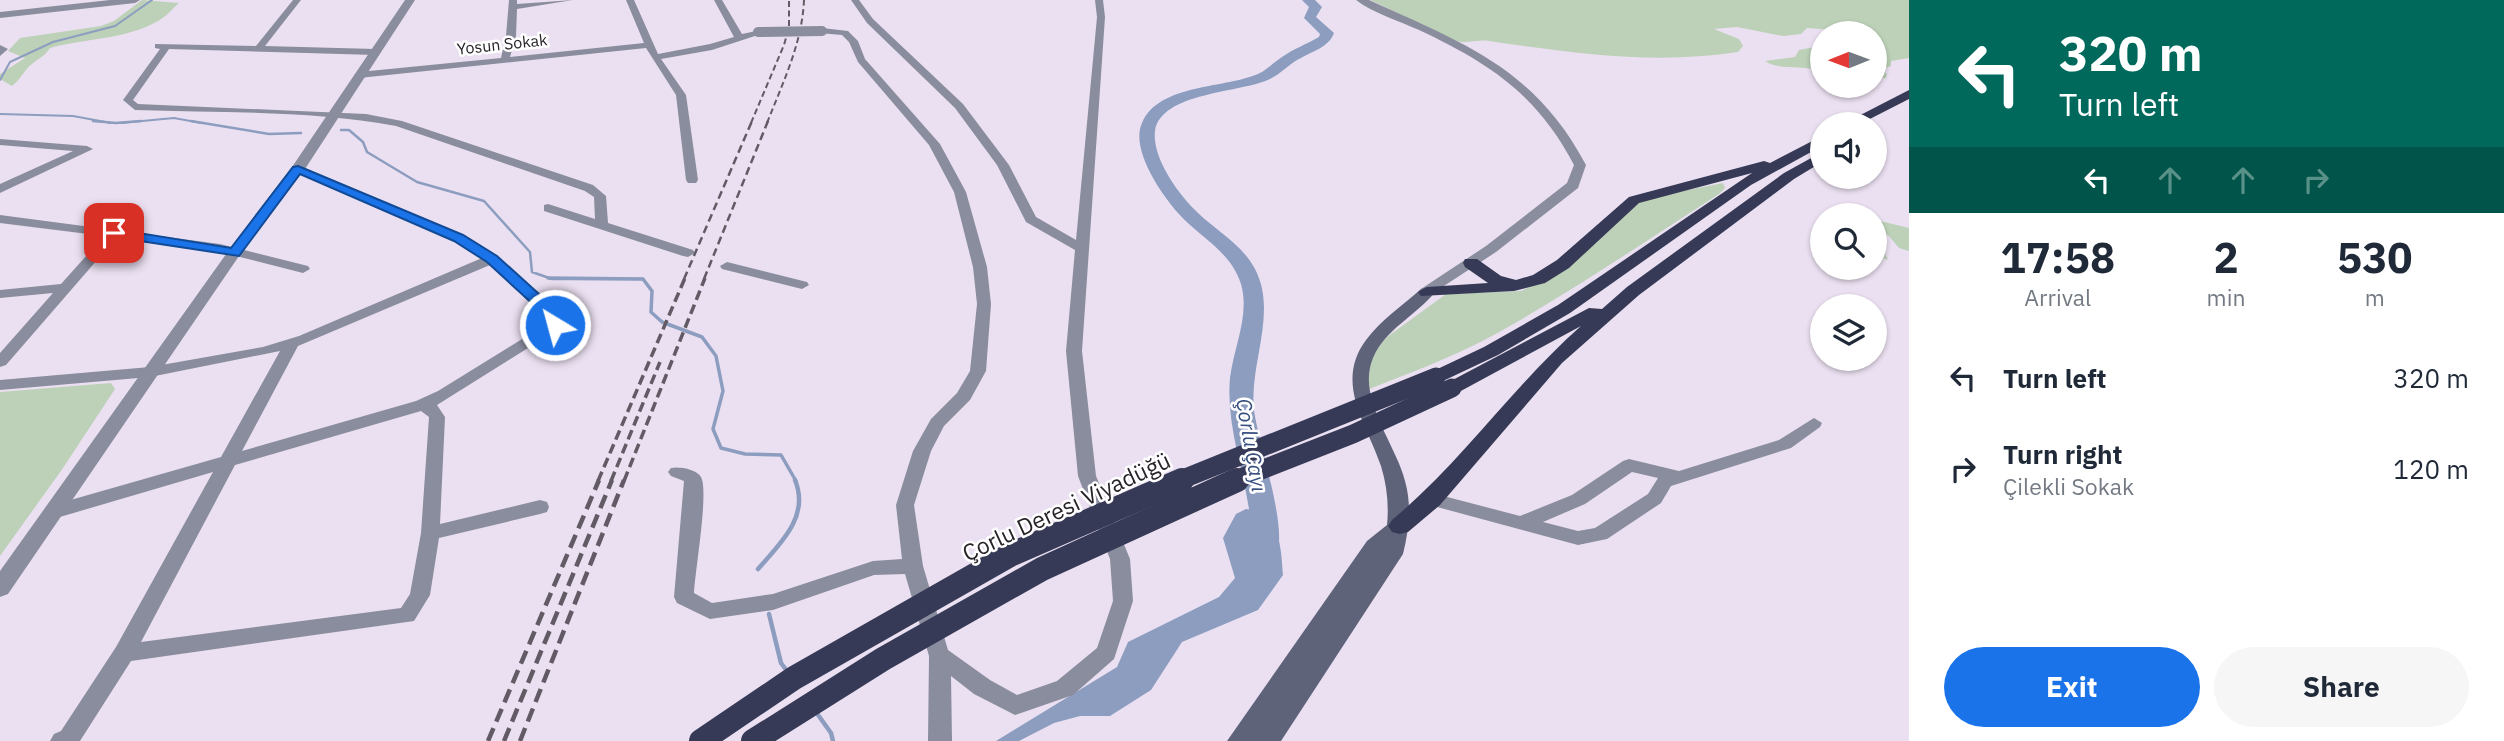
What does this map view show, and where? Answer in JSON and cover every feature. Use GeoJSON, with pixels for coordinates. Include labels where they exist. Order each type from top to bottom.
{"type":"FeatureCollection","features":[{"type":"Feature","properties":{"kind":"highway"},"geometry":{"type":"LineString","coordinates":[[1874,112],[1909,94]]}},
{"type":"Feature","properties":{"kind":"highway"},"geometry":{"type":"LineString","coordinates":[[1887,118],[1909,106]]}},
{"type":"Feature","properties":{"kind":"highway"},"geometry":{"type":"LineString","coordinates":[[1427,292],[1514,286],[1539,279],[1563,264],[1634,200],[1776,161],[1810,145]]}},
{"type":"Feature","properties":{"kind":"highway"},"geometry":{"type":"LineString","coordinates":[[753,741],[883,659],[1042,569],[1254,472],[1353,434],[1564,309],[1746,182],[1810,146]]}},
{"type":"Feature","properties":{"kind":"highway"},"geometry":{"type":"LineString","coordinates":[[1399,526],[1432,499],[1555,359],[1633,291],[1810,163]]}},
{"type":"Feature","properties":{"kind":"highway"},"geometry":{"type":"LineString","coordinates":[[1471,262],[1495,280],[1514,286]]}},
{"type":"Feature","properties":{"kind":"highway"},"geometry":{"type":"LineString","coordinates":[[1444,382],[1633,291]]}},
{"type":"Feature","properties":{"kind":"highway","name":"Çorlu Deresi Viyadüğü"},"geometry":{"type":"LineString","coordinates":[[701,741],[794,678],[1010,555],[1216,465],[1444,382]]}},
{"type":"Feature","properties":{"kind":"main road"},"geometry":{"type":"LineString","coordinates":[[1267,741],[1392,554],[1399,526],[1395,479],[1360,397],[1363,360],[1371,345],[1427,292]]}},
{"type":"Feature","properties":{"kind":"main road"},"geometry":{"type":"LineString","coordinates":[[1240,741],[1375,547],[1399,526]]}},
{"type":"Feature","properties":{"kind":"street"},"geometry":{"type":"LineString","coordinates":[[0,15],[135,0]]}},
{"type":"Feature","properties":{"kind":"street"},"geometry":{"type":"LineString","coordinates":[[259,48],[297,0]]}},
{"type":"Feature","properties":{"kind":"street"},"geometry":{"type":"LineString","coordinates":[[0,588],[234,253],[298,169],[410,0]]}},
{"type":"Feature","properties":{"kind":"street"},"geometry":{"type":"LineString","coordinates":[[505,60],[511,36],[512,3],[569,0]]}},
{"type":"Feature","properties":{"kind":"street"},"geometry":{"type":"LineString","coordinates":[[636,0],[630,0],[655,57],[681,94],[692,180]]}},
{"type":"Feature","properties":{"kind":"street"},"geometry":{"type":"LineString","coordinates":[[718,0],[739,37]]}},
{"type":"Feature","properties":{"kind":"street"},"geometry":{"type":"LineString","coordinates":[[855,0],[870,21],[959,106],[1003,165],[1031,219],[1081,248]]}},
{"type":"Feature","properties":{"kind":"street"},"geometry":{"type":"LineString","coordinates":[[940,656],[982,687],[1015,705],[1065,688],[1106,653],[1123,601],[1120,559],[1087,476],[1074,351],[1101,17],[1099,0]]}},
{"type":"Feature","properties":{"kind":"street"},"geometry":{"type":"LineString","coordinates":[[1361,0],[1466,50],[1506,74],[1536,99],[1569,138],[1580,165],[1573,185],[1427,292]]}},
{"type":"Feature","properties":{"kind":"street"},"geometry":{"type":"LineString","coordinates":[[655,57],[712,47],[758,32],[845,33],[853,41],[861,60],[933,144],[960,192],[980,267],[984,304],[978,371],[964,396],[937,423],[922,451],[905,505],[913,566],[940,656],[940,741]]}},
{"type":"Feature","properties":{"kind":"street","name":"Yosun Sokak"},"geometry":{"type":"LineString","coordinates":[[359,75],[650,45]]}},
{"type":"Feature","properties":{"kind":"street"},"geometry":{"type":"LineString","coordinates":[[375,51],[162,46],[128,100],[135,107],[307,113],[330,117],[366,117],[398,123],[589,188],[600,196],[602,225]]}},
{"type":"Feature","properties":{"kind":"street"},"geometry":{"type":"LineString","coordinates":[[0,142],[87,149],[0,189]]}},
{"type":"Feature","properties":{"kind":"street"},"geometry":{"type":"LineString","coordinates":[[53,512],[422,405],[444,395],[555,325],[556,317],[492,259],[459,238],[298,169]]}},
{"type":"Feature","properties":{"kind":"street"},"geometry":{"type":"LineString","coordinates":[[548,208],[688,253]]}},
{"type":"Feature","properties":{"kind":"street"},"geometry":{"type":"LineString","coordinates":[[0,219],[220,248],[303,269]]}},
{"type":"Feature","properties":{"kind":"street"},"geometry":{"type":"LineString","coordinates":[[0,362],[114,233]]}},
{"type":"Feature","properties":{"kind":"street"},"geometry":{"type":"LineString","coordinates":[[0,385],[150,372],[265,351],[292,343],[492,259]]}},
{"type":"Feature","properties":{"kind":"street"},"geometry":{"type":"LineString","coordinates":[[727,266],[802,285]]}},
{"type":"Feature","properties":{"kind":"street"},"geometry":{"type":"LineString","coordinates":[[0,294],[66,288]]}},
{"type":"Feature","properties":{"kind":"street"},"geometry":{"type":"LineString","coordinates":[[67,741],[124,653],[292,343]]}},
{"type":"Feature","properties":{"kind":"street"},"geometry":{"type":"LineString","coordinates":[[124,653],[407,615],[420,595],[430,533],[437,417],[433,410],[422,405]]}},
{"type":"Feature","properties":{"kind":"street"},"geometry":{"type":"LineString","coordinates":[[1432,499],[1578,537],[1600,534],[1655,498],[1664,482],[1785,444],[1814,423]]}},
{"type":"Feature","properties":{"kind":"street"},"geometry":{"type":"LineString","coordinates":[[1522,522],[1565,509],[1592,494],[1629,465],[1681,477]]}},
{"type":"Feature","properties":{"kind":"street"},"geometry":{"type":"LineString","coordinates":[[677,472],[693,478],[695,499],[684,577],[684,597],[710,611],[773,603],[873,568],[913,566]]}},
{"type":"Feature","properties":{"kind":"street"},"geometry":{"type":"LineString","coordinates":[[430,533],[540,507]]}},
{"type":"Feature","properties":{"kind":"green space"},"geometry":{"type":"Polygon","coordinates":[[[142,0],[179,3],[161,19],[132,32],[50,48],[29,66],[12,86],[0,79],[0,74],[25,58],[8,51],[20,38],[101,26],[114,21],[142,0]]]}},
{"type":"Feature","properties":{"kind":"green space"},"geometry":{"type":"Polygon","coordinates":[[[1370,0],[1909,0],[1909,58],[1891,61],[1891,66],[1887,67],[1887,21],[1810,21],[1810,28],[1801,34],[1783,36],[1737,27],[1714,29],[1739,39],[1743,46],[1738,52],[1676,57],[1614,56],[1485,41],[1461,42],[1370,0]]]}},
{"type":"Feature","properties":{"kind":"green space"},"geometry":{"type":"Polygon","coordinates":[[[1810,48],[1810,68],[1779,66],[1765,61],[1795,57],[1799,50],[1810,48]]]}},
{"type":"Feature","properties":{"kind":"green space"},"geometry":{"type":"Polygon","coordinates":[[[1723,183],[1725,188],[1719,194],[1521,320],[1461,351],[1364,391],[1372,348],[1446,294],[1521,291],[1538,283],[1634,205],[1652,197],[1723,183]]]}},
{"type":"Feature","properties":{"kind":"green space"},"geometry":{"type":"Polygon","coordinates":[[[1887,223],[1909,228],[1909,251],[1899,248],[1888,235],[1887,223]]]}},
{"type":"Feature","properties":{"kind":"green space"},"geometry":{"type":"Polygon","coordinates":[[[111,383],[115,389],[0,556],[0,392],[111,383]]]}},
{"type":"Feature","properties":{"kind":"water"},"geometry":{"type":"Polygon","coordinates":[[[1246,509],[1266,517],[1273,525],[1280,544],[1283,575],[1258,610],[1182,642],[1151,690],[1110,716],[1080,716],[1054,723],[1019,741],[996,741],[1117,667],[1128,642],[1219,597],[1235,578],[1223,538],[1236,514],[1246,509]]]}},
{"type":"Feature","properties":{"kind":"waterway"},"geometry":{"type":"LineString","coordinates":[[0,80],[10,62],[53,42],[115,26],[152,0]]}},
{"type":"Feature","properties":{"kind":"waterway","name":"Çorlu Çayı"},"geometry":{"type":"LineString","coordinates":[[1266,548],[1262,508],[1242,410],[1242,375],[1254,316],[1252,286],[1235,254],[1179,203],[1154,163],[1147,143],[1147,133],[1156,113],[1164,106],[1190,95],[1265,76],[1288,59],[1325,39],[1327,33],[1310,18],[1310,13],[1316,7],[1308,0]]}},
{"type":"Feature","properties":{"kind":"waterway"},"geometry":{"type":"LineString","coordinates":[[0,114],[73,116],[107,122]]}},
{"type":"Feature","properties":{"kind":"waterway"},"geometry":{"type":"LineString","coordinates":[[121,123],[174,118],[201,123]]}},
{"type":"Feature","properties":{"kind":"waterway"},"geometry":{"type":"LineString","coordinates":[[93,121],[107,122]]}},
{"type":"Feature","properties":{"kind":"waterway"},"geometry":{"type":"LineString","coordinates":[[107,122],[141,121]]}},
{"type":"Feature","properties":{"kind":"waterway"},"geometry":{"type":"LineString","coordinates":[[191,121],[269,134],[301,133]]}},
{"type":"Feature","properties":{"kind":"waterway"},"geometry":{"type":"LineString","coordinates":[[107,122],[111,123]]}},
{"type":"Feature","properties":{"kind":"waterway"},"geometry":{"type":"LineString","coordinates":[[341,130],[349,130],[363,142],[367,152],[417,182],[484,201],[530,252],[532,272],[549,278]]}},
{"type":"Feature","properties":{"kind":"waterway"},"geometry":{"type":"LineString","coordinates":[[549,278],[643,279]]}},
{"type":"Feature","properties":{"kind":"waterway"},"geometry":{"type":"LineString","coordinates":[[549,278],[643,279]]}},
{"type":"Feature","properties":{"kind":"waterway"},"geometry":{"type":"LineString","coordinates":[[643,279],[652,291],[651,312],[662,322],[702,337],[716,356],[723,391],[713,429],[721,448],[745,454],[781,455],[796,481]]}},
{"type":"Feature","properties":{"kind":"waterway"},"geometry":{"type":"LineString","coordinates":[[758,569],[784,539],[796,517],[799,493],[795,480]]}},
{"type":"Feature","properties":{"kind":"waterway"},"geometry":{"type":"LineString","coordinates":[[769,614],[781,663],[787,671]]}},
{"type":"Feature","properties":{"kind":"waterway"},"geometry":{"type":"LineString","coordinates":[[816,712],[831,733],[833,741]]}},
{"type":"Feature","properties":{"kind":"railway"},"geometry":{"type":"LineString","coordinates":[[751,123],[784,45],[789,27],[789,0]]}},
{"type":"Feature","properties":{"kind":"railway"},"geometry":{"type":"LineString","coordinates":[[767,123],[796,47],[804,0]]}},
{"type":"Feature","properties":{"kind":"railway"},"geometry":{"type":"LineString","coordinates":[[684,279],[752,121]]}},
{"type":"Feature","properties":{"kind":"railway"},"geometry":{"type":"LineString","coordinates":[[704,279],[768,121]]}},
{"type":"Feature","properties":{"kind":"railway"},"geometry":{"type":"LineString","coordinates":[[598,481],[685,278]]}},
{"type":"Feature","properties":{"kind":"railway"},"geometry":{"type":"LineString","coordinates":[[624,481],[705,278]]}},
{"type":"Feature","properties":{"kind":"railway"},"geometry":{"type":"LineString","coordinates":[[611,481],[660,362]]}},
{"type":"Feature","properties":{"kind":"railway"},"geometry":{"type":"LineString","coordinates":[[488,741],[599,480]]}},
{"type":"Feature","properties":{"kind":"railway"},"geometry":{"type":"LineString","coordinates":[[504,741],[612,480]]}},
{"type":"Feature","properties":{"kind":"railway"},"geometry":{"type":"LineString","coordinates":[[520,741],[624,480]]}},
{"type":"Feature","properties":{"kind":"route"},"geometry":{"type":"LineString","coordinates":[[114,233],[220,248],[234,253],[298,169],[459,238],[492,259],[556,317],[555,325]]}}]}
